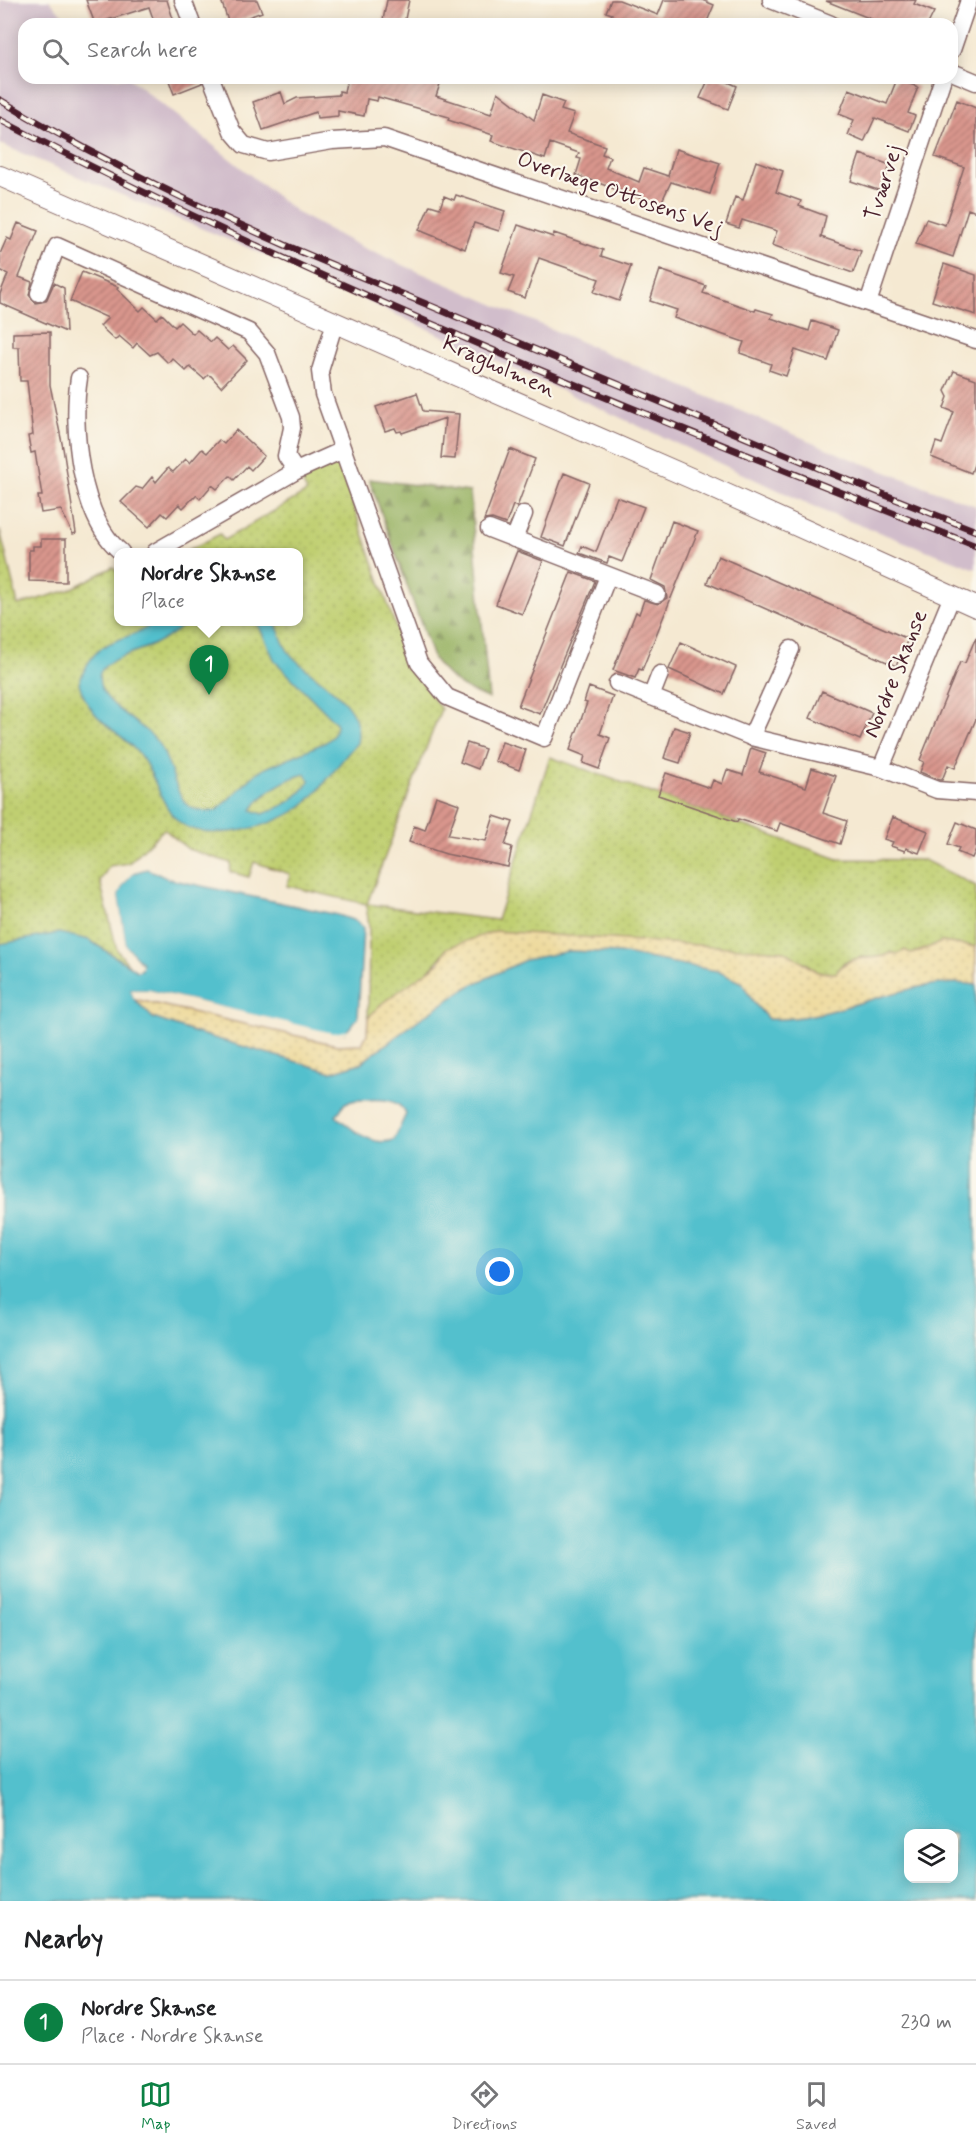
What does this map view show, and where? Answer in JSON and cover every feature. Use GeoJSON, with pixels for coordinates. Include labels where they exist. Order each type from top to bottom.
{"type":"FeatureCollection","features":[{"type":"Feature","properties":{"kind":"street"},"geometry":{"type":"LineString","coordinates":[[183,0],[190,18]]}},
{"type":"Feature","properties":{"kind":"street"},"geometry":{"type":"LineString","coordinates":[[771,0],[816,18]]}},
{"type":"Feature","properties":{"kind":"street"},"geometry":{"type":"LineString","coordinates":[[958,32],[969,0]]}},
{"type":"Feature","properties":{"kind":"street"},"geometry":{"type":"LineString","coordinates":[[958,74],[976,82]]}},
{"type":"Feature","properties":{"kind":"street","name":"Overlæge Ottosens Vej"},"geometry":{"type":"LineString","coordinates":[[214,84],[232,131],[244,145],[268,152],[332,141],[384,138],[976,340]]}},
{"type":"Feature","properties":{"kind":"street","name":"Tværvej"},"geometry":{"type":"LineString","coordinates":[[868,303],[941,84]]}},
{"type":"Feature","properties":{"kind":"street","name":"Kragholmen"},"geometry":{"type":"LineString","coordinates":[[0,176],[976,607]]}},
{"type":"Feature","properties":{"kind":"street"},"geometry":{"type":"LineString","coordinates":[[39,293],[57,246],[249,332],[267,353],[291,417],[292,428],[286,456],[296,471]]}},
{"type":"Feature","properties":{"kind":"street"},"geometry":{"type":"LineString","coordinates":[[335,322],[320,371],[323,394],[419,663],[447,697],[544,738],[608,576]]}},
{"type":"Feature","properties":{"kind":"street"},"geometry":{"type":"LineString","coordinates":[[79,378],[76,399],[84,478],[89,503],[108,539],[117,548]]}},
{"type":"Feature","properties":{"kind":"street"},"geometry":{"type":"LineString","coordinates":[[162,548],[296,471],[343,450]]}},
{"type":"Feature","properties":{"kind":"street"},"geometry":{"type":"LineString","coordinates":[[514,539],[524,514]]}},
{"type":"Feature","properties":{"kind":"street"},"geometry":{"type":"LineString","coordinates":[[489,529],[657,594]]}},
{"type":"Feature","properties":{"kind":"street","name":"Nordre Skanse"},"geometry":{"type":"LineString","coordinates":[[881,768],[952,596]]}},
{"type":"Feature","properties":{"kind":"street"},"geometry":{"type":"LineString","coordinates":[[751,737],[791,650]]}},
{"type":"Feature","properties":{"kind":"street"},"geometry":{"type":"LineString","coordinates":[[651,697],[660,674]]}},
{"type":"Feature","properties":{"kind":"street","name":"Nordre Skanse"},"geometry":{"type":"LineString","coordinates":[[617,683],[751,737],[881,768],[937,790],[976,793]]}},
{"type":"Feature","properties":{"kind":"shaded area"},"geometry":{"type":"Polygon","coordinates":[[[0,0],[49,0],[66,18],[18,18],[18,84],[136,84],[299,214],[359,246],[849,458],[976,506],[976,569],[828,513],[284,263],[0,144],[0,0]]]}},
{"type":"Feature","properties":{"kind":"green space"},"geometry":{"type":"Polygon","coordinates":[[[332,461],[338,462],[408,662],[441,709],[367,904],[497,920],[550,757],[838,859],[924,860],[976,886],[976,947],[942,942],[912,955],[891,953],[882,958],[862,957],[844,962],[837,973],[817,972],[805,962],[447,948],[420,977],[368,1018],[369,927],[366,904],[287,886],[290,874],[254,862],[249,877],[230,872],[231,863],[188,849],[164,829],[129,863],[109,866],[100,881],[117,950],[130,966],[89,940],[0,944],[0,530],[18,605],[69,590],[113,567],[114,626],[303,626],[303,548],[193,548],[220,534],[224,540],[307,492],[301,479],[332,461]]]}},
{"type":"Feature","properties":{"kind":"green space"},"geometry":{"type":"Polygon","coordinates":[[[369,479],[470,492],[489,699],[457,683],[433,658],[369,479]]]}},
{"type":"Feature","properties":{"kind":"sand"},"geometry":{"type":"Polygon","coordinates":[[[495,931],[785,951],[817,972],[836,973],[849,961],[891,953],[899,954],[905,950],[912,954],[942,942],[976,947],[976,985],[952,983],[926,986],[819,1014],[768,1019],[754,1003],[742,983],[717,971],[619,953],[570,951],[468,987],[421,1018],[361,1063],[332,1072],[152,1018],[134,999],[337,1045],[362,1044],[367,1034],[368,1018],[381,1004],[439,963],[447,948],[495,931]]]}},
{"type":"Feature","properties":{"kind":"water"},"geometry":{"type":"Polygon","coordinates":[[[150,626],[181,626],[160,641],[109,663],[100,673],[100,683],[110,701],[154,738],[167,761],[184,801],[195,809],[217,810],[259,771],[326,742],[333,736],[337,724],[275,661],[259,626],[277,626],[288,652],[346,704],[354,715],[358,728],[357,743],[311,798],[292,813],[278,820],[244,830],[210,832],[194,830],[175,818],[164,802],[142,758],[90,708],[79,683],[94,655],[111,643],[150,626]],[[305,774],[290,779],[268,792],[252,810],[263,814],[284,805],[301,792],[310,780],[305,774]]]}},
{"type":"Feature","properties":{"kind":"water"},"geometry":{"type":"Polygon","coordinates":[[[147,869],[169,879],[338,915],[356,921],[363,928],[358,1018],[345,1033],[333,1034],[149,990],[131,990],[134,999],[153,1018],[193,1032],[332,1072],[361,1063],[421,1018],[468,987],[525,960],[569,951],[619,953],[717,971],[742,983],[754,1003],[768,1019],[819,1014],[926,986],[952,983],[976,985],[976,1901],[0,1901],[0,944],[59,933],[89,940],[137,971],[141,970],[142,963],[126,946],[118,895],[133,873],[147,869]],[[378,1099],[345,1103],[336,1116],[370,1139],[386,1142],[394,1140],[406,1114],[397,1104],[378,1099]]]}},
{"type":"Feature","properties":{"kind":"pier"},"geometry":{"type":"Polygon","coordinates":[[[132,870],[133,873],[118,895],[126,946],[143,966],[138,971],[124,958],[138,968],[140,967],[124,947],[115,896],[120,883],[132,870]]]}},
{"type":"Feature","properties":{"kind":"pier"},"geometry":{"type":"Polygon","coordinates":[[[131,990],[149,990],[333,1033],[350,1030],[358,1018],[362,1002],[361,1019],[352,1032],[333,1036],[148,993],[135,993],[139,1000],[134,999],[131,990]]]}},
{"type":"Feature","properties":{"kind":"building"},"geometry":{"type":"Polygon","coordinates":[[[86,0],[167,0],[173,18],[153,18],[149,7],[114,18],[93,18],[86,0]]]}},
{"type":"Feature","properties":{"kind":"building"},"geometry":{"type":"Polygon","coordinates":[[[221,0],[257,0],[262,12],[246,18],[227,18],[221,0]]]}},
{"type":"Feature","properties":{"kind":"building"},"geometry":{"type":"Polygon","coordinates":[[[387,0],[409,0],[405,18],[383,18],[387,0]]]}},
{"type":"Feature","properties":{"kind":"building"},"geometry":{"type":"Polygon","coordinates":[[[611,0],[619,0],[658,15],[664,0],[702,0],[714,5],[709,18],[610,18],[612,14],[606,12],[611,0]]]}},
{"type":"Feature","properties":{"kind":"building"},"geometry":{"type":"Polygon","coordinates":[[[916,0],[914,4],[934,12],[931,18],[869,18],[826,1],[916,0]]]}},
{"type":"Feature","properties":{"kind":"building"},"geometry":{"type":"Polygon","coordinates":[[[170,84],[199,84],[174,94],[170,84]]]}},
{"type":"Feature","properties":{"kind":"building"},"geometry":{"type":"Polygon","coordinates":[[[346,84],[440,84],[436,96],[491,114],[498,92],[534,120],[542,95],[564,103],[561,110],[574,114],[567,133],[605,146],[602,154],[610,157],[606,168],[639,182],[644,168],[668,176],[676,149],[720,163],[710,194],[671,182],[660,205],[576,175],[581,159],[577,158],[579,153],[550,143],[545,159],[491,141],[493,135],[448,120],[449,117],[378,97],[377,101],[367,99],[364,116],[338,111],[338,116],[317,118],[316,112],[263,130],[253,102],[281,92],[285,104],[297,98],[339,95],[339,91],[344,92],[346,84]]]}},
{"type":"Feature","properties":{"kind":"building"},"geometry":{"type":"Polygon","coordinates":[[[706,84],[737,86],[728,109],[700,98],[706,84]]]}},
{"type":"Feature","properties":{"kind":"building"},"geometry":{"type":"Polygon","coordinates":[[[895,84],[910,84],[918,87],[908,113],[915,116],[909,131],[875,118],[864,142],[848,135],[854,120],[839,114],[849,89],[887,104],[895,84]]]}},
{"type":"Feature","properties":{"kind":"building"},"geometry":{"type":"Polygon","coordinates":[[[957,100],[976,108],[976,212],[968,209],[953,257],[916,244],[926,219],[945,225],[964,167],[935,157],[957,100]]]}},
{"type":"Feature","properties":{"kind":"building"},"geometry":{"type":"Polygon","coordinates":[[[860,154],[890,165],[881,191],[851,181],[860,154]]]}},
{"type":"Feature","properties":{"kind":"building"},"geometry":{"type":"Polygon","coordinates":[[[756,161],[783,171],[776,192],[801,201],[799,206],[826,216],[821,237],[861,251],[853,273],[772,245],[777,231],[742,220],[739,228],[726,224],[735,197],[743,200],[756,161]]]}},
{"type":"Feature","properties":{"kind":"building"},"geometry":{"type":"Polygon","coordinates":[[[456,195],[505,211],[499,231],[474,223],[465,249],[419,230],[430,205],[440,208],[444,196],[454,200],[456,195]]]}},
{"type":"Feature","properties":{"kind":"building"},"geometry":{"type":"Polygon","coordinates":[[[18,223],[38,231],[19,277],[32,282],[29,295],[36,303],[46,301],[54,283],[64,288],[66,332],[0,303],[0,294],[8,274],[0,270],[0,254],[7,238],[11,240],[18,223]]]}},
{"type":"Feature","properties":{"kind":"building"},"geometry":{"type":"Polygon","coordinates":[[[518,225],[553,237],[554,233],[603,250],[601,256],[631,266],[619,301],[594,292],[599,279],[539,258],[525,298],[508,292],[514,277],[501,273],[518,225]]]}},
{"type":"Feature","properties":{"kind":"building"},"geometry":{"type":"Polygon","coordinates":[[[944,264],[976,275],[976,315],[932,301],[944,264]]]}},
{"type":"Feature","properties":{"kind":"building"},"geometry":{"type":"Polygon","coordinates":[[[660,270],[706,286],[703,293],[755,311],[756,309],[773,314],[771,318],[809,331],[812,321],[838,330],[828,361],[795,350],[786,376],[769,370],[771,364],[740,353],[744,342],[674,318],[677,310],[650,301],[660,270]]]}},
{"type":"Feature","properties":{"kind":"building"},"geometry":{"type":"Polygon","coordinates":[[[82,272],[118,287],[117,289],[140,311],[144,307],[157,319],[162,314],[175,327],[180,322],[193,334],[197,330],[211,342],[215,338],[228,350],[233,346],[247,360],[221,387],[211,376],[208,375],[204,379],[190,367],[186,371],[172,358],[168,363],[157,352],[150,355],[137,343],[133,348],[119,336],[115,340],[100,326],[108,318],[70,301],[82,272]]]}},
{"type":"Feature","properties":{"kind":"building"},"geometry":{"type":"Polygon","coordinates":[[[50,332],[50,385],[63,448],[76,533],[73,534],[61,510],[41,513],[38,496],[42,496],[35,452],[31,453],[28,436],[33,435],[27,381],[20,381],[19,347],[13,347],[13,333],[50,332]]]}},
{"type":"Feature","properties":{"kind":"building"},"geometry":{"type":"Polygon","coordinates":[[[954,371],[976,379],[976,459],[971,473],[931,457],[936,442],[942,444],[954,412],[944,408],[948,397],[945,391],[954,371]]]}},
{"type":"Feature","properties":{"kind":"building"},"geometry":{"type":"Polygon","coordinates":[[[417,393],[423,411],[459,414],[455,459],[441,458],[445,418],[402,433],[397,432],[395,428],[385,431],[376,407],[417,393]]]}},
{"type":"Feature","properties":{"kind":"building"},"geometry":{"type":"Polygon","coordinates":[[[236,430],[264,456],[251,470],[247,466],[234,480],[230,476],[217,489],[212,485],[200,499],[196,495],[183,508],[179,504],[167,517],[162,513],[149,527],[121,502],[136,487],[142,489],[152,477],[156,482],[168,468],[173,472],[186,459],[190,463],[202,449],[207,453],[219,440],[224,444],[236,430]]]}},
{"type":"Feature","properties":{"kind":"building"},"geometry":{"type":"Polygon","coordinates":[[[510,449],[535,459],[517,507],[513,505],[506,524],[492,519],[484,520],[510,449]]]}},
{"type":"Feature","properties":{"kind":"building"},"geometry":{"type":"Polygon","coordinates":[[[564,473],[589,483],[565,546],[541,537],[564,473]]]}},
{"type":"Feature","properties":{"kind":"building"},"geometry":{"type":"Polygon","coordinates":[[[617,497],[644,507],[622,562],[609,557],[607,563],[579,553],[582,546],[596,552],[617,497]]]}},
{"type":"Feature","properties":{"kind":"building"},"geometry":{"type":"Polygon","coordinates":[[[672,521],[698,531],[642,670],[639,669],[635,678],[613,670],[636,612],[639,614],[644,600],[658,604],[667,598],[665,587],[651,580],[672,521]]]}},
{"type":"Feature","properties":{"kind":"building"},"geometry":{"type":"Polygon","coordinates":[[[41,539],[66,539],[66,582],[29,581],[29,550],[33,550],[33,546],[41,546],[41,539]]]}},
{"type":"Feature","properties":{"kind":"building"},"geometry":{"type":"Polygon","coordinates":[[[517,551],[543,561],[522,614],[496,604],[517,551]]]}},
{"type":"Feature","properties":{"kind":"building"},"geometry":{"type":"Polygon","coordinates":[[[718,556],[908,639],[896,666],[707,583],[718,556]]]}},
{"type":"Feature","properties":{"kind":"building"},"geometry":{"type":"Polygon","coordinates":[[[571,572],[595,581],[540,714],[518,706],[571,572]]]}},
{"type":"Feature","properties":{"kind":"building"},"geometry":{"type":"Polygon","coordinates":[[[976,637],[976,719],[955,768],[948,765],[942,780],[939,780],[920,772],[924,762],[920,760],[960,662],[965,663],[976,637]]]}},
{"type":"Feature","properties":{"kind":"building"},"geometry":{"type":"Polygon","coordinates":[[[681,642],[736,667],[724,694],[669,669],[681,642]]]}},
{"type":"Feature","properties":{"kind":"building"},"geometry":{"type":"Polygon","coordinates":[[[589,687],[613,696],[600,734],[610,738],[599,769],[583,763],[585,756],[570,750],[587,703],[584,702],[589,687]]]}},
{"type":"Feature","properties":{"kind":"building"},"geometry":{"type":"Polygon","coordinates":[[[822,691],[872,713],[860,740],[810,718],[822,691]]]}},
{"type":"Feature","properties":{"kind":"building"},"geometry":{"type":"Polygon","coordinates":[[[674,727],[690,732],[680,763],[664,758],[674,727]]]}},
{"type":"Feature","properties":{"kind":"building"},"geometry":{"type":"Polygon","coordinates":[[[502,742],[526,750],[519,770],[495,761],[502,742]]]}},
{"type":"Feature","properties":{"kind":"building"},"geometry":{"type":"Polygon","coordinates":[[[467,743],[485,749],[478,769],[460,762],[467,743]]]}},
{"type":"Feature","properties":{"kind":"building"},"geometry":{"type":"Polygon","coordinates":[[[751,748],[766,753],[759,772],[806,787],[812,768],[836,776],[823,813],[847,821],[840,844],[780,823],[777,831],[738,819],[737,822],[658,795],[666,773],[710,788],[713,780],[722,784],[727,770],[743,775],[751,748]]]}},
{"type":"Feature","properties":{"kind":"building"},"geometry":{"type":"Polygon","coordinates":[[[436,796],[459,804],[448,835],[486,841],[494,816],[513,822],[505,845],[512,847],[508,867],[446,854],[409,842],[414,826],[425,830],[436,796]]]}},
{"type":"Feature","properties":{"kind":"building"},"geometry":{"type":"Polygon","coordinates":[[[893,817],[928,831],[919,853],[891,846],[893,842],[884,839],[893,817]]]}},
{"type":"Feature","properties":{"kind":"building"},"geometry":{"type":"Polygon","coordinates":[[[957,822],[976,830],[976,849],[972,858],[957,852],[959,848],[948,844],[957,822]]]}},
{"type":"Feature","properties":{"kind":"railway"},"geometry":{"type":"LineString","coordinates":[[0,100],[140,177],[285,245],[840,477],[976,531]]}},
{"type":"Feature","properties":{"kind":"railway"},"geometry":{"type":"LineString","coordinates":[[0,120],[119,180],[360,293],[729,448],[976,546]]}},
{"type":"Feature","properties":{"kind":"place","name":"Nordre Skanse"},"geometry":{"type":"Point","coordinates":[209,695]}}]}
